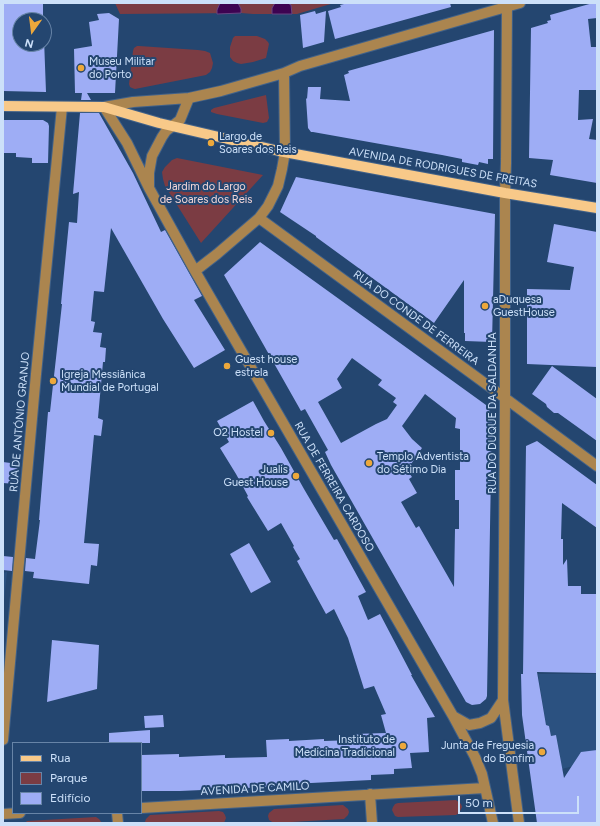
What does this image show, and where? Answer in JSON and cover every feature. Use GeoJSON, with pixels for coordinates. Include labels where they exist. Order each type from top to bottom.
{"type":"FeatureCollection","features":[{"type":"Feature","properties":{"kind":"main road"},"geometry":{"type":"LineString","coordinates":[[3,106],[104,108],[172,127],[285,152]]}},
{"type":"Feature","properties":{"kind":"main road","name":"AVENIDA DE RODRIGUES DE FREITAS"},"geometry":{"type":"LineString","coordinates":[[285,152],[505,193],[597,208]]}},
{"type":"Feature","properties":{"kind":"street"},"geometry":{"type":"LineString","coordinates":[[284,73],[285,152],[278,186],[268,206],[259,218],[195,271],[149,188],[127,143],[104,108],[133,102],[189,98],[221,91],[507,5],[520,3]]}},
{"type":"Feature","properties":{"kind":"street","name":"RUA DO DUQUE DA SALDANHA"},"geometry":{"type":"LineString","coordinates":[[507,5],[503,700],[519,823]]}},
{"type":"Feature","properties":{"kind":"street"},"geometry":{"type":"LineString","coordinates":[[149,188],[149,173],[152,156],[166,131],[180,120],[189,98]]}},
{"type":"Feature","properties":{"kind":"street","name":"RUA DE ANTÓNIO GRANJO"},"geometry":{"type":"LineString","coordinates":[[3,740],[35,382],[62,107]]}},
{"type":"Feature","properties":{"kind":"street","name":"RUA DO CONDE DE FERREIRA"},"geometry":{"type":"LineString","coordinates":[[259,218],[597,466]]}},
{"type":"Feature","properties":{"kind":"street","name":"RUA DE FERREIRA CARDOSO"},"geometry":{"type":"LineString","coordinates":[[195,271],[453,716],[478,763],[482,774],[493,823]]}},
{"type":"Feature","properties":{"kind":"street"},"geometry":{"type":"LineString","coordinates":[[453,716],[469,725],[480,723],[491,718],[503,700]]}},
{"type":"Feature","properties":{"kind":"street","name":"AVENIDA DE CAMILO"},"geometry":{"type":"LineString","coordinates":[[142,808],[485,788]]}},
{"type":"Feature","properties":{"kind":"street"},"geometry":{"type":"LineString","coordinates":[[370,794],[372,823]]}},
{"type":"Feature","properties":{"kind":"shaded area"},"geometry":{"type":"Polygon","coordinates":[[[220,3],[238,3],[241,13],[217,14],[220,3]]]}},
{"type":"Feature","properties":{"kind":"shaded area"},"geometry":{"type":"Polygon","coordinates":[[[275,3],[288,3],[291,5],[292,14],[272,14],[272,8],[275,3]]]}},
{"type":"Feature","properties":{"kind":"shaded area"},"geometry":{"type":"Polygon","coordinates":[[[7,572],[3,611],[3,573],[7,572]]]}},
{"type":"Feature","properties":{"kind":"shaded area"},"geometry":{"type":"Polygon","coordinates":[[[538,674],[597,674],[597,777],[577,765],[558,770],[560,756],[556,735],[551,736],[549,726],[546,725],[538,674]]]}},
{"type":"Feature","properties":{"kind":"green space"},"geometry":{"type":"Polygon","coordinates":[[[115,3],[334,3],[297,14],[120,14],[115,3]]]}},
{"type":"Feature","properties":{"kind":"green space"},"geometry":{"type":"Polygon","coordinates":[[[235,36],[257,36],[265,39],[269,44],[266,58],[241,64],[233,61],[230,57],[230,47],[235,36]]]}},
{"type":"Feature","properties":{"kind":"green space"},"geometry":{"type":"Polygon","coordinates":[[[137,46],[205,51],[210,53],[213,63],[212,68],[206,75],[135,89],[130,87],[129,84],[133,51],[137,46]]]}},
{"type":"Feature","properties":{"kind":"green space"},"geometry":{"type":"Polygon","coordinates":[[[266,95],[269,118],[267,122],[263,123],[211,112],[214,108],[266,95]]]}},
{"type":"Feature","properties":{"kind":"green space","name":"Jardim do Largo de Soares dos Reis"},"geometry":{"type":"Polygon","coordinates":[[[177,158],[263,175],[201,243],[165,186],[163,179],[162,172],[165,167],[172,160],[177,158]]]}},
{"type":"Feature","properties":{"kind":"green space"},"geometry":{"type":"Polygon","coordinates":[[[456,800],[462,807],[456,815],[398,817],[395,816],[392,810],[395,804],[398,803],[456,800]]]}},
{"type":"Feature","properties":{"kind":"green space"},"geometry":{"type":"Polygon","coordinates":[[[343,805],[349,812],[344,819],[274,823],[269,820],[268,816],[274,809],[343,805]]]}},
{"type":"Feature","properties":{"kind":"green space"},"geometry":{"type":"Polygon","coordinates":[[[223,812],[225,815],[226,818],[224,823],[145,822],[150,815],[223,812]]]}},
{"type":"Feature","properties":{"kind":"green space"},"geometry":{"type":"Polygon","coordinates":[[[96,817],[102,823],[25,823],[27,821],[96,817]]]}},
{"type":"Feature","properties":{"kind":"building"},"geometry":{"type":"Polygon","coordinates":[[[3,3],[43,3],[43,12],[12,12],[12,52],[44,52],[46,92],[3,91],[3,3]]]}},
{"type":"Feature","properties":{"kind":"building"},"geometry":{"type":"Polygon","coordinates":[[[348,3],[450,3],[451,7],[335,39],[328,11],[348,3]]]}},
{"type":"Feature","properties":{"kind":"building"},"geometry":{"type":"Polygon","coordinates":[[[597,3],[597,18],[588,19],[591,47],[597,47],[597,90],[579,90],[578,120],[593,119],[589,139],[597,140],[597,183],[550,175],[553,160],[529,158],[531,28],[548,23],[547,21],[551,20],[550,15],[597,3]]]}},
{"type":"Feature","properties":{"kind":"building"},"geometry":{"type":"Polygon","coordinates":[[[315,11],[316,14],[326,11],[324,42],[303,48],[300,15],[315,11]]]}},
{"type":"Feature","properties":{"kind":"building"},"geometry":{"type":"Polygon","coordinates":[[[109,13],[119,19],[115,93],[87,93],[91,100],[81,100],[82,93],[75,93],[74,49],[92,46],[89,22],[99,20],[97,14],[109,13]]]}},
{"type":"Feature","properties":{"kind":"building"},"geometry":{"type":"Polygon","coordinates":[[[494,30],[493,159],[488,159],[488,164],[479,162],[478,165],[462,162],[462,159],[442,155],[311,132],[308,128],[306,98],[307,99],[308,87],[321,87],[320,99],[350,101],[344,75],[349,73],[348,71],[494,30]]]}},
{"type":"Feature","properties":{"kind":"building"},"geometry":{"type":"Polygon","coordinates":[[[80,113],[99,113],[133,173],[161,232],[165,230],[202,296],[194,300],[225,350],[194,368],[163,319],[111,228],[104,292],[94,291],[91,321],[95,322],[93,332],[102,333],[100,347],[106,348],[105,362],[103,362],[98,418],[103,420],[101,436],[94,435],[84,543],[99,544],[97,566],[91,565],[89,584],[33,578],[34,572],[25,571],[26,558],[35,559],[40,520],[48,412],[50,412],[62,304],[69,222],[77,223],[79,192],[73,194],[80,113]]]}},
{"type":"Feature","properties":{"kind":"building"},"geometry":{"type":"Polygon","coordinates":[[[3,120],[43,120],[48,123],[48,163],[32,163],[32,158],[16,157],[16,153],[3,153],[3,120]]]}},
{"type":"Feature","properties":{"kind":"building"},"geometry":{"type":"Polygon","coordinates":[[[296,177],[495,214],[492,342],[465,341],[464,280],[434,323],[316,236],[280,212],[296,177]]]}},
{"type":"Feature","properties":{"kind":"building"},"geometry":{"type":"Polygon","coordinates":[[[554,224],[597,232],[597,367],[527,364],[527,289],[570,290],[574,267],[547,262],[554,224]]]}},
{"type":"Feature","properties":{"kind":"building"},"geometry":{"type":"Polygon","coordinates":[[[260,242],[486,405],[492,415],[487,696],[486,699],[480,704],[472,705],[466,702],[331,465],[325,452],[328,450],[305,409],[301,411],[224,275],[260,242]],[[352,358],[337,379],[342,388],[318,402],[341,443],[387,419],[397,405],[393,402],[396,398],[378,385],[382,380],[352,358]],[[425,394],[402,426],[412,439],[422,448],[407,470],[412,477],[409,479],[417,493],[401,502],[416,528],[419,526],[454,587],[455,529],[459,529],[459,500],[455,500],[455,470],[460,470],[460,429],[455,428],[456,418],[425,394]]]}},
{"type":"Feature","properties":{"kind":"building"},"geometry":{"type":"Polygon","coordinates":[[[552,366],[597,399],[597,441],[558,413],[554,413],[547,407],[546,404],[532,394],[552,366]]]}},
{"type":"Feature","properties":{"kind":"building"},"geometry":{"type":"Polygon","coordinates":[[[253,401],[334,540],[337,539],[366,592],[358,596],[368,620],[380,614],[411,675],[435,717],[427,718],[429,752],[410,753],[412,768],[394,769],[394,774],[371,775],[371,780],[291,784],[291,786],[180,791],[142,791],[142,755],[179,754],[179,757],[225,755],[225,758],[267,757],[266,740],[354,740],[354,734],[386,733],[381,715],[386,714],[374,686],[364,689],[348,638],[334,609],[326,614],[297,561],[300,559],[281,523],[268,531],[220,448],[229,442],[217,421],[253,401]]]}},
{"type":"Feature","properties":{"kind":"building"},"geometry":{"type":"Polygon","coordinates":[[[537,441],[597,485],[597,528],[562,503],[561,539],[563,539],[563,565],[567,559],[568,586],[581,586],[581,594],[597,594],[597,673],[537,672],[546,725],[549,726],[551,736],[556,735],[564,778],[581,752],[597,750],[597,823],[537,823],[522,715],[521,674],[523,674],[526,446],[537,441]]]}},
{"type":"Feature","properties":{"kind":"building"},"geometry":{"type":"Polygon","coordinates":[[[3,462],[18,464],[16,484],[3,483],[3,462]]]}},
{"type":"Feature","properties":{"kind":"building"},"geometry":{"type":"Polygon","coordinates":[[[249,543],[271,582],[251,593],[230,554],[249,543]]]}},
{"type":"Feature","properties":{"kind":"building"},"geometry":{"type":"Polygon","coordinates":[[[3,556],[13,557],[12,571],[3,570],[3,556]]]}},
{"type":"Feature","properties":{"kind":"building"},"geometry":{"type":"Polygon","coordinates":[[[52,640],[99,645],[97,689],[47,702],[52,640]]]}},
{"type":"Feature","properties":{"kind":"building"},"geometry":{"type":"Polygon","coordinates":[[[163,715],[164,727],[145,728],[144,716],[163,715]]]}},
{"type":"Feature","properties":{"kind":"building"},"geometry":{"type":"Polygon","coordinates":[[[150,730],[150,743],[109,742],[109,733],[150,730]]]}},
{"type":"Feature","properties":{"kind":"place","name":"Museu Militar do Porto"},"geometry":{"type":"Point","coordinates":[81,68]}},
{"type":"Feature","properties":{"kind":"place","name":"Largo de Soares dos Reis"},"geometry":{"type":"Point","coordinates":[211,143]}},
{"type":"Feature","properties":{"kind":"place","name":"aDuquesa GuestHouse"},"geometry":{"type":"Point","coordinates":[485,306]}},
{"type":"Feature","properties":{"kind":"place","name":"Guest house estrela"},"geometry":{"type":"Point","coordinates":[227,366]}},
{"type":"Feature","properties":{"kind":"place","name":"Igreja Messiânica Mundial de Portugal"},"geometry":{"type":"Point","coordinates":[53,381]}},
{"type":"Feature","properties":{"kind":"place","name":"O2 Hostel"},"geometry":{"type":"Point","coordinates":[271,433]}},
{"type":"Feature","properties":{"kind":"place","name":"Templo Adventista do Sétimo Dia"},"geometry":{"type":"Point","coordinates":[369,463]}},
{"type":"Feature","properties":{"kind":"place","name":"Jualis Guest House"},"geometry":{"type":"Point","coordinates":[296,476]}},
{"type":"Feature","properties":{"kind":"place","name":"Instituto de Medicina Tradicional"},"geometry":{"type":"Point","coordinates":[403,746]}},
{"type":"Feature","properties":{"kind":"place","name":"Junta de Freguesia do Bonfim"},"geometry":{"type":"Point","coordinates":[542,752]}}]}
